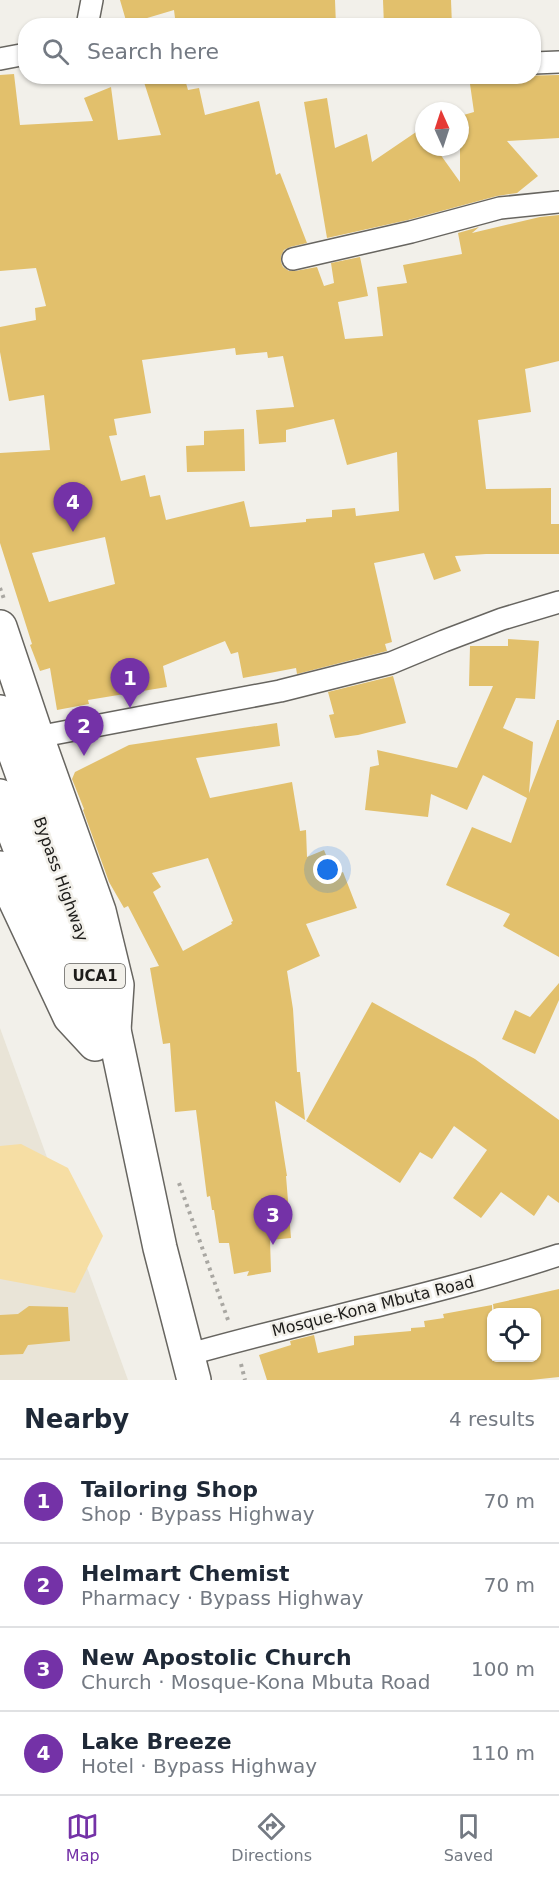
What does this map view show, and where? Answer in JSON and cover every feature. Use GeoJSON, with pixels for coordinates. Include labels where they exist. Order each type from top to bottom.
{"type":"FeatureCollection","features":[{"type":"Feature","properties":{"kind":"main road"},"geometry":{"type":"LineString","coordinates":[[0,627],[99,911],[117,985],[104,1037],[70,1017],[0,868]]}},
{"type":"Feature","properties":{"kind":"main road","name":"Bypass Highway"},"geometry":{"type":"LineString","coordinates":[[0,712],[46,837],[104,1037],[131,1118],[190,1367]]}},
{"type":"Feature","properties":{"kind":"main road","name":"Bypass Highway"},"geometry":{"type":"LineString","coordinates":[[0,796],[104,1037]]}},
{"type":"Feature","properties":{"kind":"street"},"geometry":{"type":"LineString","coordinates":[[89,18],[92,0]]}},
{"type":"Feature","properties":{"kind":"street"},"geometry":{"type":"LineString","coordinates":[[0,59],[18,56]]}},
{"type":"Feature","properties":{"kind":"street"},"geometry":{"type":"LineString","coordinates":[[541,63],[559,62]]}},
{"type":"Feature","properties":{"kind":"street"},"geometry":{"type":"LineString","coordinates":[[293,259],[411,232],[500,208],[559,202]]}},
{"type":"Feature","properties":{"kind":"street"},"geometry":{"type":"LineString","coordinates":[[37,737],[280,691],[391,663],[492,623],[559,602]]}},
{"type":"Feature","properties":{"kind":"street","name":"Mosque-Kona Mbuta Road"},"geometry":{"type":"LineString","coordinates":[[190,1367],[326,1317],[497,1275],[559,1255]]}},
{"type":"Feature","properties":{"kind":"shaded area"},"geometry":{"type":"Polygon","coordinates":[[[0,1028],[128,1380],[0,1380],[0,1028]]]}},
{"type":"Feature","properties":{"kind":"shaded area"},"geometry":{"type":"Polygon","coordinates":[[[21,1144],[68,1168],[103,1236],[75,1293],[0,1279],[0,1146],[21,1144]]]}},
{"type":"Feature","properties":{"kind":"building"},"geometry":{"type":"Polygon","coordinates":[[[120,0],[335,0],[336,18],[175,18],[174,10],[147,18],[125,18],[120,0]]]}},
{"type":"Feature","properties":{"kind":"building"},"geometry":{"type":"Polygon","coordinates":[[[383,0],[451,0],[452,18],[384,18],[383,0]]]}},
{"type":"Feature","properties":{"kind":"building"},"geometry":{"type":"Polygon","coordinates":[[[14,74],[20,125],[93,121],[84,98],[111,87],[118,140],[161,135],[145,84],[186,84],[188,90],[199,88],[205,115],[259,101],[276,175],[280,173],[307,243],[284,250],[281,256],[283,267],[289,271],[295,271],[317,267],[324,286],[334,283],[331,263],[360,257],[368,296],[338,302],[345,339],[383,336],[377,287],[407,283],[403,265],[462,254],[458,233],[479,227],[472,233],[540,217],[559,215],[559,361],[525,369],[531,412],[478,420],[486,489],[551,488],[551,524],[559,524],[559,554],[455,556],[461,571],[434,580],[424,553],[374,563],[392,642],[385,644],[387,651],[297,674],[296,668],[243,678],[238,652],[231,654],[225,641],[163,666],[167,687],[88,700],[89,704],[57,710],[50,668],[40,671],[0,543],[0,453],[50,450],[44,395],[9,401],[0,352],[0,327],[36,320],[35,308],[46,306],[36,268],[0,271],[0,75],[14,74]],[[235,348],[142,360],[151,413],[114,419],[117,435],[109,436],[121,481],[145,475],[150,497],[160,495],[166,520],[244,501],[250,527],[306,522],[306,519],[332,517],[332,510],[355,508],[356,516],[399,511],[397,452],[347,465],[334,419],[286,430],[286,442],[259,444],[256,410],[294,407],[283,356],[268,358],[267,352],[236,355],[235,348]],[[105,537],[32,553],[49,602],[115,584],[105,537]]]}},
{"type":"Feature","properties":{"kind":"building"},"geometry":{"type":"Polygon","coordinates":[[[541,75],[559,75],[559,138],[507,141],[538,176],[517,193],[327,238],[304,102],[327,98],[335,148],[367,134],[372,162],[415,133],[415,156],[441,156],[460,182],[460,156],[469,156],[469,113],[474,112],[470,84],[541,84],[541,75]]]}},
{"type":"Feature","properties":{"kind":"building"},"geometry":{"type":"Polygon","coordinates":[[[244,429],[245,471],[187,472],[186,446],[204,445],[204,431],[244,429]]]}},
{"type":"Feature","properties":{"kind":"building"},"geometry":{"type":"Polygon","coordinates":[[[508,639],[539,641],[535,699],[516,698],[503,728],[533,742],[529,793],[557,720],[559,720],[559,957],[503,926],[510,914],[446,885],[472,827],[511,843],[527,798],[483,775],[467,810],[431,794],[428,817],[365,810],[370,767],[379,765],[377,750],[457,768],[493,686],[469,686],[470,646],[508,646],[508,639]]]}},
{"type":"Feature","properties":{"kind":"building"},"geometry":{"type":"Polygon","coordinates":[[[393,676],[406,723],[358,735],[335,738],[329,715],[334,714],[328,692],[393,676]]]}},
{"type":"Feature","properties":{"kind":"building"},"geometry":{"type":"Polygon","coordinates":[[[277,723],[280,746],[196,758],[210,798],[292,782],[300,831],[306,830],[307,857],[324,850],[334,875],[343,872],[357,908],[306,924],[320,956],[287,971],[293,1009],[297,1072],[300,1072],[305,1120],[275,1101],[287,1176],[291,1238],[270,1240],[271,1272],[247,1276],[249,1271],[234,1274],[229,1243],[219,1243],[214,1210],[212,1210],[210,1196],[207,1197],[196,1110],[175,1112],[170,1043],[163,1044],[150,968],[159,966],[128,906],[124,908],[109,882],[72,779],[75,772],[129,745],[277,723]],[[208,858],[152,873],[161,887],[153,892],[183,951],[232,924],[233,921],[208,858]]]}},
{"type":"Feature","properties":{"kind":"building"},"geometry":{"type":"Polygon","coordinates":[[[559,983],[559,1000],[535,1054],[502,1039],[515,1010],[530,1017],[559,983]]]}},
{"type":"Feature","properties":{"kind":"building"},"geometry":{"type":"Polygon","coordinates":[[[372,1002],[475,1059],[559,1120],[559,1203],[548,1195],[534,1216],[501,1192],[481,1218],[453,1198],[487,1150],[454,1126],[432,1159],[420,1152],[400,1183],[306,1121],[372,1002]]]}},
{"type":"Feature","properties":{"kind":"building"},"geometry":{"type":"Polygon","coordinates":[[[559,1289],[559,1377],[531,1380],[267,1380],[259,1355],[291,1345],[290,1341],[314,1335],[318,1353],[354,1345],[354,1336],[411,1331],[411,1328],[425,1327],[424,1321],[444,1318],[443,1314],[492,1305],[492,1308],[487,1308],[487,1362],[541,1362],[541,1308],[494,1308],[493,1304],[559,1289]]]}},
{"type":"Feature","properties":{"kind":"building"},"geometry":{"type":"Polygon","coordinates":[[[29,1306],[68,1307],[70,1341],[28,1345],[23,1354],[0,1355],[0,1315],[18,1314],[29,1306]]]}},
{"type":"Feature","properties":{"kind":"place","name":"Lake Breeze"},"geometry":{"type":"Point","coordinates":[73,532]}},
{"type":"Feature","properties":{"kind":"place","name":"Tailoring Shop"},"geometry":{"type":"Point","coordinates":[130,708]}},
{"type":"Feature","properties":{"kind":"place","name":"Helmart Chemist"},"geometry":{"type":"Point","coordinates":[84,756]}},
{"type":"Feature","properties":{"kind":"place","name":"New Apostolic Church"},"geometry":{"type":"Point","coordinates":[273,1245]}}]}
